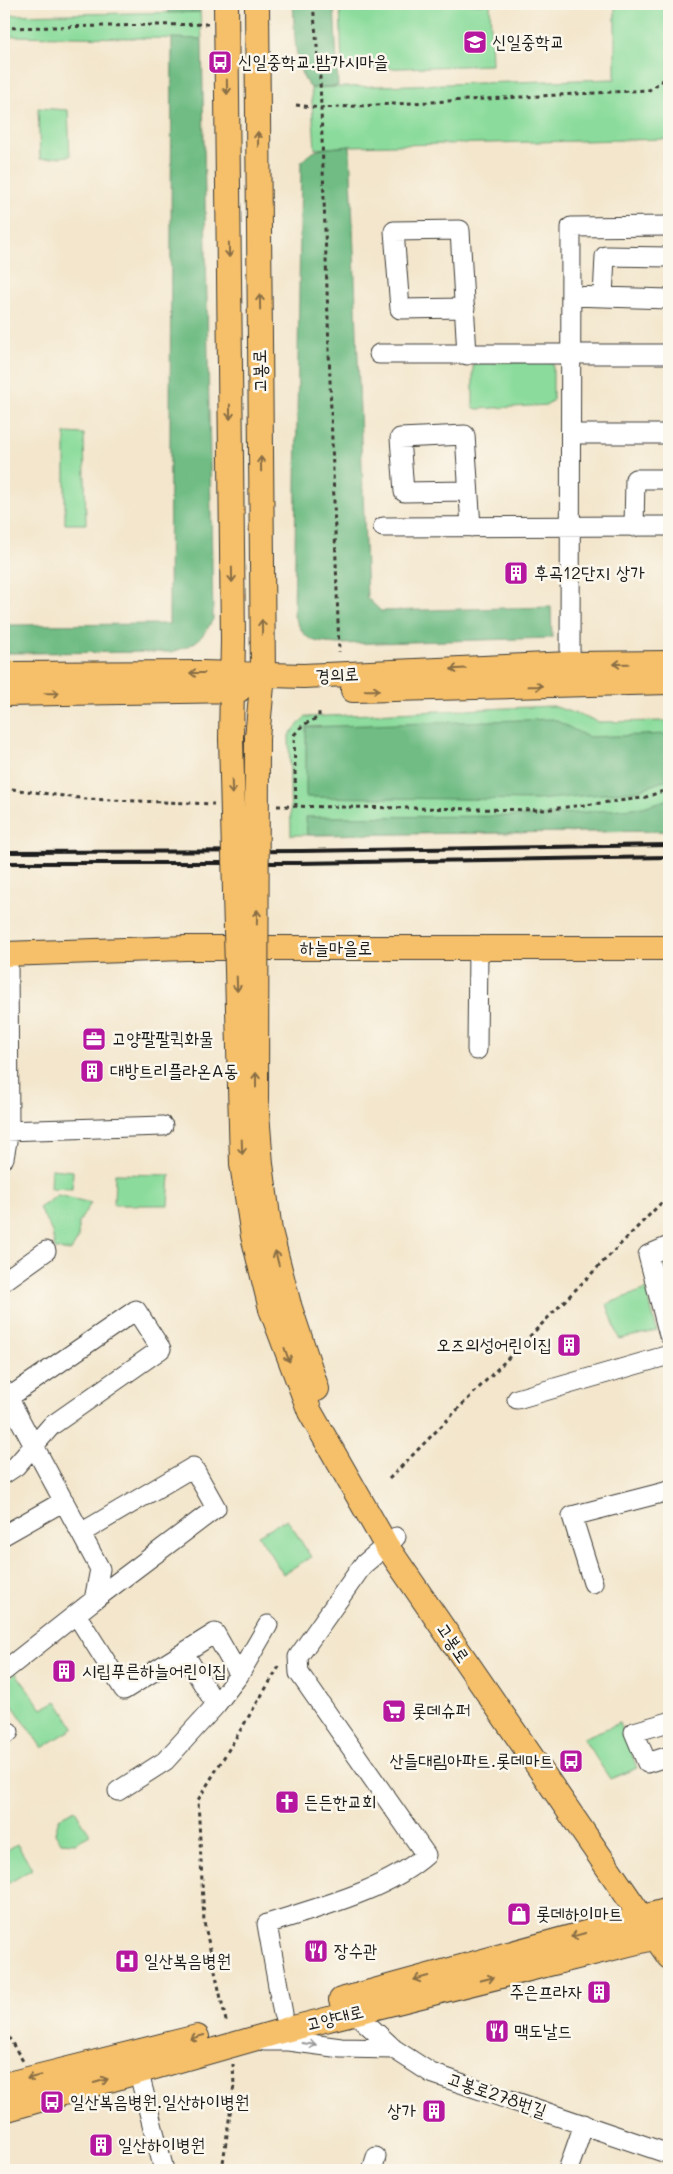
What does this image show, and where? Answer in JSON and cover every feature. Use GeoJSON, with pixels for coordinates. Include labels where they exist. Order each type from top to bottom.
{"type":"FeatureCollection","features":[{"type":"Feature","properties":{"kind":"main road","name":"고봉로"},"geometry":{"type":"LineString","coordinates":[[226,4],[233,640],[231,738],[242,1164],[253,1236],[280,1307],[322,1403],[391,1541],[440,1607],[660,1924],[669,1957]]}},
{"type":"Feature","properties":{"kind":"main road","name":"고봉로"},"geometry":{"type":"LineString","coordinates":[[256,4],[262,683],[257,738],[256,1100],[261,1164],[280,1307]]}},
{"type":"Feature","properties":{"kind":"main road","name":"경의로"},"geometry":{"type":"LineString","coordinates":[[262,683],[303,676],[570,664],[669,663]]}},
{"type":"Feature","properties":{"kind":"main road","name":"경의로"},"geometry":{"type":"LineString","coordinates":[[4,674],[262,683],[669,682]]}},
{"type":"Feature","properties":{"kind":"main road","name":"경의로"},"geometry":{"type":"LineString","coordinates":[[4,694],[231,682]]}},
{"type":"Feature","properties":{"kind":"main road","name":"하늘마을로"},"geometry":{"type":"LineString","coordinates":[[6,954],[186,948],[669,948]]}},
{"type":"Feature","properties":{"kind":"main road","name":"고양대로"},"geometry":{"type":"LineString","coordinates":[[4,2110],[138,2070],[238,2052],[353,2005],[660,1924]]}},
{"type":"Feature","properties":{"kind":"main road","name":"고양대로"},"geometry":{"type":"LineString","coordinates":[[4,2084],[133,2054],[283,2014],[353,2005]]}},
{"type":"Feature","properties":{"kind":"street"},"geometry":{"type":"LineString","coordinates":[[570,664],[571,226],[669,226]]}},
{"type":"Feature","properties":{"kind":"street"},"geometry":{"type":"LineString","coordinates":[[465,308],[400,309],[394,231],[460,230],[465,308],[467,355]]}},
{"type":"Feature","properties":{"kind":"street"},"geometry":{"type":"LineString","coordinates":[[603,297],[604,256],[669,257]]}},
{"type":"Feature","properties":{"kind":"street"},"geometry":{"type":"LineString","coordinates":[[571,296],[669,299]]}},
{"type":"Feature","properties":{"kind":"street"},"geometry":{"type":"LineString","coordinates":[[379,354],[669,354]]}},
{"type":"Feature","properties":{"kind":"street"},"geometry":{"type":"LineString","coordinates":[[572,434],[669,434]]}},
{"type":"Feature","properties":{"kind":"street"},"geometry":{"type":"LineString","coordinates":[[467,491],[404,492],[400,438],[465,435],[470,527]]}},
{"type":"Feature","properties":{"kind":"street"},"geometry":{"type":"LineString","coordinates":[[634,527],[635,479],[669,480]]}},
{"type":"Feature","properties":{"kind":"street"},"geometry":{"type":"LineString","coordinates":[[383,527],[571,528],[669,526]]}},
{"type":"Feature","properties":{"kind":"street"},"geometry":{"type":"LineString","coordinates":[[476,1050],[478,948]]}},
{"type":"Feature","properties":{"kind":"street"},"geometry":{"type":"LineString","coordinates":[[4,1158],[7,1130],[6,954]]}},
{"type":"Feature","properties":{"kind":"street"},"geometry":{"type":"LineString","coordinates":[[7,1130],[163,1126]]}},
{"type":"Feature","properties":{"kind":"street"},"geometry":{"type":"LineString","coordinates":[[669,1246],[648,1255],[669,1335]]}},
{"type":"Feature","properties":{"kind":"street"},"geometry":{"type":"LineString","coordinates":[[4,1281],[46,1251]]}},
{"type":"Feature","properties":{"kind":"street"},"geometry":{"type":"LineString","coordinates":[[4,1474],[16,1466],[34,1446],[51,1426],[161,1349],[136,1310],[6,1394],[34,1446],[64,1501],[100,1569],[94,1600]]}},
{"type":"Feature","properties":{"kind":"street"},"geometry":{"type":"LineString","coordinates":[[517,1399],[669,1355]]}},
{"type":"Feature","properties":{"kind":"street"},"geometry":{"type":"LineString","coordinates":[[4,1671],[216,1508],[193,1467],[81,1533]]}},
{"type":"Feature","properties":{"kind":"street"},"geometry":{"type":"LineString","coordinates":[[593,1583],[572,1516],[669,1491]]}},
{"type":"Feature","properties":{"kind":"street"},"geometry":{"type":"LineString","coordinates":[[4,1535],[64,1501]]}},
{"type":"Feature","properties":{"kind":"street"},"geometry":{"type":"LineString","coordinates":[[283,2014],[268,1924],[374,1886],[411,1868],[426,1855],[299,1673],[298,1657],[363,1565],[391,1541]]}},
{"type":"Feature","properties":{"kind":"street"},"geometry":{"type":"LineString","coordinates":[[76,1614],[124,1690],[215,1633],[239,1675]]}},
{"type":"Feature","properties":{"kind":"street"},"geometry":{"type":"LineString","coordinates":[[118,1791],[165,1761],[216,1705],[239,1675],[268,1625]]}},
{"type":"Feature","properties":{"kind":"street"},"geometry":{"type":"LineString","coordinates":[[184,1653],[216,1705]]}},
{"type":"Feature","properties":{"kind":"street"},"geometry":{"type":"LineString","coordinates":[[669,1722],[634,1732],[647,1763],[669,1756]]}},
{"type":"Feature","properties":{"kind":"street","name":"고봉로278번길"},"geometry":{"type":"LineString","coordinates":[[353,2005],[394,2049],[431,2073],[669,2154]]}},
{"type":"Feature","properties":{"kind":"street"},"geometry":{"type":"LineString","coordinates":[[238,2052],[288,2041],[341,2048],[394,2049]]}},
{"type":"Feature","properties":{"kind":"street"},"geometry":{"type":"LineString","coordinates":[[138,2070],[164,2170]]}},
{"type":"Feature","properties":{"kind":"street"},"geometry":{"type":"LineString","coordinates":[[568,2170],[584,2124]]}},
{"type":"Feature","properties":{"kind":"path"},"geometry":{"type":"LineString","coordinates":[[313,4],[321,108],[339,652]]}},
{"type":"Feature","properties":{"kind":"path"},"geometry":{"type":"LineString","coordinates":[[4,28],[211,24]]}},
{"type":"Feature","properties":{"kind":"path"},"geometry":{"type":"LineString","coordinates":[[296,105],[321,108],[649,90],[669,76]]}},
{"type":"Feature","properties":{"kind":"path"},"geometry":{"type":"LineString","coordinates":[[296,807],[294,735],[303,725],[319,717],[318,710]]}},
{"type":"Feature","properties":{"kind":"path"},"geometry":{"type":"LineString","coordinates":[[4,788],[86,799],[223,804]]}},
{"type":"Feature","properties":{"kind":"path"},"geometry":{"type":"LineString","coordinates":[[272,806],[542,810],[642,798],[669,789]]}},
{"type":"Feature","properties":{"kind":"path"},"geometry":{"type":"LineString","coordinates":[[389,1479],[669,1195]]}},
{"type":"Feature","properties":{"kind":"path"},"geometry":{"type":"LineString","coordinates":[[226,2021],[204,1922],[198,1800],[283,1660]]}},
{"type":"Feature","properties":{"kind":"path"},"geometry":{"type":"LineString","coordinates":[[4,2030],[27,2068]]}},
{"type":"Feature","properties":{"kind":"path"},"geometry":{"type":"LineString","coordinates":[[222,2170],[238,2052]]}},
{"type":"Feature","properties":{"kind":"green space"},"geometry":{"type":"Polygon","coordinates":[[[169,4],[200,4],[200,12],[168,13],[169,4]]]}},
{"type":"Feature","properties":{"kind":"green space"},"geometry":{"type":"Polygon","coordinates":[[[293,4],[334,4],[338,86],[311,88],[305,80],[296,49],[293,4]]]}},
{"type":"Feature","properties":{"kind":"green space"},"geometry":{"type":"Polygon","coordinates":[[[340,4],[490,4],[492,65],[342,70],[340,4]]]}},
{"type":"Feature","properties":{"kind":"green space"},"geometry":{"type":"Polygon","coordinates":[[[615,4],[669,4],[669,139],[350,146],[315,149],[311,88],[615,79],[615,4]]]}},
{"type":"Feature","properties":{"kind":"green space"},"geometry":{"type":"Polygon","coordinates":[[[200,12],[202,39],[4,36],[4,15],[200,12]]]}},
{"type":"Feature","properties":{"kind":"green space"},"geometry":{"type":"Polygon","coordinates":[[[172,38],[202,39],[213,619],[205,632],[196,641],[171,652],[4,653],[4,625],[169,624],[172,38]]]}},
{"type":"Feature","properties":{"kind":"green space"},"geometry":{"type":"Polygon","coordinates":[[[38,108],[68,110],[70,156],[40,159],[38,108]]]}},
{"type":"Feature","properties":{"kind":"green space"},"geometry":{"type":"Polygon","coordinates":[[[350,146],[367,598],[381,611],[551,607],[552,638],[339,644],[316,641],[306,636],[294,616],[301,163],[311,153],[323,149],[350,146]]]}},
{"type":"Feature","properties":{"kind":"green space"},"geometry":{"type":"Polygon","coordinates":[[[553,361],[553,400],[548,405],[477,409],[473,407],[473,363],[553,361]]]}},
{"type":"Feature","properties":{"kind":"green space"},"geometry":{"type":"Polygon","coordinates":[[[65,433],[84,434],[86,524],[65,524],[65,433]]]}},
{"type":"Feature","properties":{"kind":"green space"},"geometry":{"type":"Polygon","coordinates":[[[553,706],[599,722],[669,721],[669,831],[291,835],[289,735],[305,717],[553,706]]]}},
{"type":"Feature","properties":{"kind":"green space"},"geometry":{"type":"Polygon","coordinates":[[[553,719],[588,737],[669,734],[669,779],[636,791],[536,800],[306,797],[306,727],[553,719]]]}},
{"type":"Feature","properties":{"kind":"green space"},"geometry":{"type":"Polygon","coordinates":[[[669,799],[669,831],[307,835],[306,817],[543,816],[643,807],[669,799]]]}},
{"type":"Feature","properties":{"kind":"green space"},"geometry":{"type":"Polygon","coordinates":[[[51,1169],[73,1171],[72,1189],[50,1188],[51,1169]]]}},
{"type":"Feature","properties":{"kind":"green space"},"geometry":{"type":"Polygon","coordinates":[[[115,1174],[170,1175],[168,1205],[114,1205],[115,1174]]]}},
{"type":"Feature","properties":{"kind":"green space"},"geometry":{"type":"Polygon","coordinates":[[[58,1195],[91,1203],[79,1222],[78,1239],[71,1251],[55,1249],[52,1232],[39,1208],[58,1195]]]}},
{"type":"Feature","properties":{"kind":"green space"},"geometry":{"type":"Polygon","coordinates":[[[646,1289],[657,1331],[619,1339],[607,1304],[646,1289]]]}},
{"type":"Feature","properties":{"kind":"green space"},"geometry":{"type":"Polygon","coordinates":[[[287,1519],[311,1557],[283,1574],[258,1535],[287,1519]]]}},
{"type":"Feature","properties":{"kind":"green space"},"geometry":{"type":"Polygon","coordinates":[[[16,1673],[42,1709],[57,1701],[74,1728],[42,1748],[4,1693],[4,1682],[16,1673]]]}},
{"type":"Feature","properties":{"kind":"green space"},"geometry":{"type":"Polygon","coordinates":[[[620,1723],[637,1768],[610,1779],[583,1738],[620,1723]]]}},
{"type":"Feature","properties":{"kind":"green space"},"geometry":{"type":"Polygon","coordinates":[[[75,1810],[90,1835],[75,1843],[61,1842],[55,1833],[59,1818],[75,1810]]]}},
{"type":"Feature","properties":{"kind":"green space"},"geometry":{"type":"Polygon","coordinates":[[[17,1844],[32,1869],[4,1886],[4,1852],[17,1844]]]}},
{"type":"Feature","properties":{"kind":"railway"},"geometry":{"type":"LineString","coordinates":[[4,852],[302,851],[669,845]]}},
{"type":"Feature","properties":{"kind":"railway"},"geometry":{"type":"LineString","coordinates":[[4,863],[298,863],[669,857]]}},
{"type":"Feature","properties":{"kind":"place","name":"신일중학교"},"geometry":{"type":"Point","coordinates":[475,42]}},
{"type":"Feature","properties":{"kind":"place","name":"신일중학교.밤가시마을"},"geometry":{"type":"Point","coordinates":[220,62]}},
{"type":"Feature","properties":{"kind":"place","name":"후곡12단지 상가"},"geometry":{"type":"Point","coordinates":[516,573]}},
{"type":"Feature","properties":{"kind":"place","name":"고양팔팔퀵화물"},"geometry":{"type":"Point","coordinates":[94,1039]}},
{"type":"Feature","properties":{"kind":"place","name":"대방트리플라온A동"},"geometry":{"type":"Point","coordinates":[92,1071]}},
{"type":"Feature","properties":{"kind":"place","name":"오즈의성어린이집"},"geometry":{"type":"Point","coordinates":[569,1345]}},
{"type":"Feature","properties":{"kind":"place","name":"시립푸른하늘어린이집"},"geometry":{"type":"Point","coordinates":[64,1671]}},
{"type":"Feature","properties":{"kind":"place","name":"롯데슈퍼"},"geometry":{"type":"Point","coordinates":[394,1711]}},
{"type":"Feature","properties":{"kind":"place","name":"산들대림아파트.롯데마트"},"geometry":{"type":"Point","coordinates":[571,1761]}},
{"type":"Feature","properties":{"kind":"place","name":"든든한교회"},"geometry":{"type":"Point","coordinates":[287,1802]}},
{"type":"Feature","properties":{"kind":"place","name":"롯데하이마트"},"geometry":{"type":"Point","coordinates":[519,1914]}},
{"type":"Feature","properties":{"kind":"place","name":"장수관"},"geometry":{"type":"Point","coordinates":[316,1951]}},
{"type":"Feature","properties":{"kind":"place","name":"일산복음병원"},"geometry":{"type":"Point","coordinates":[127,1961]}},
{"type":"Feature","properties":{"kind":"place","name":"주은프라자"},"geometry":{"type":"Point","coordinates":[599,1992]}},
{"type":"Feature","properties":{"kind":"place","name":"맥도날드"},"geometry":{"type":"Point","coordinates":[497,2031]}},
{"type":"Feature","properties":{"kind":"place","name":"일산복음병원.일산하이병원"},"geometry":{"type":"Point","coordinates":[52,2102]}},
{"type":"Feature","properties":{"kind":"place","name":"상가"},"geometry":{"type":"Point","coordinates":[434,2111]}},
{"type":"Feature","properties":{"kind":"place","name":"일산하이병원"},"geometry":{"type":"Point","coordinates":[101,2145]}}]}
